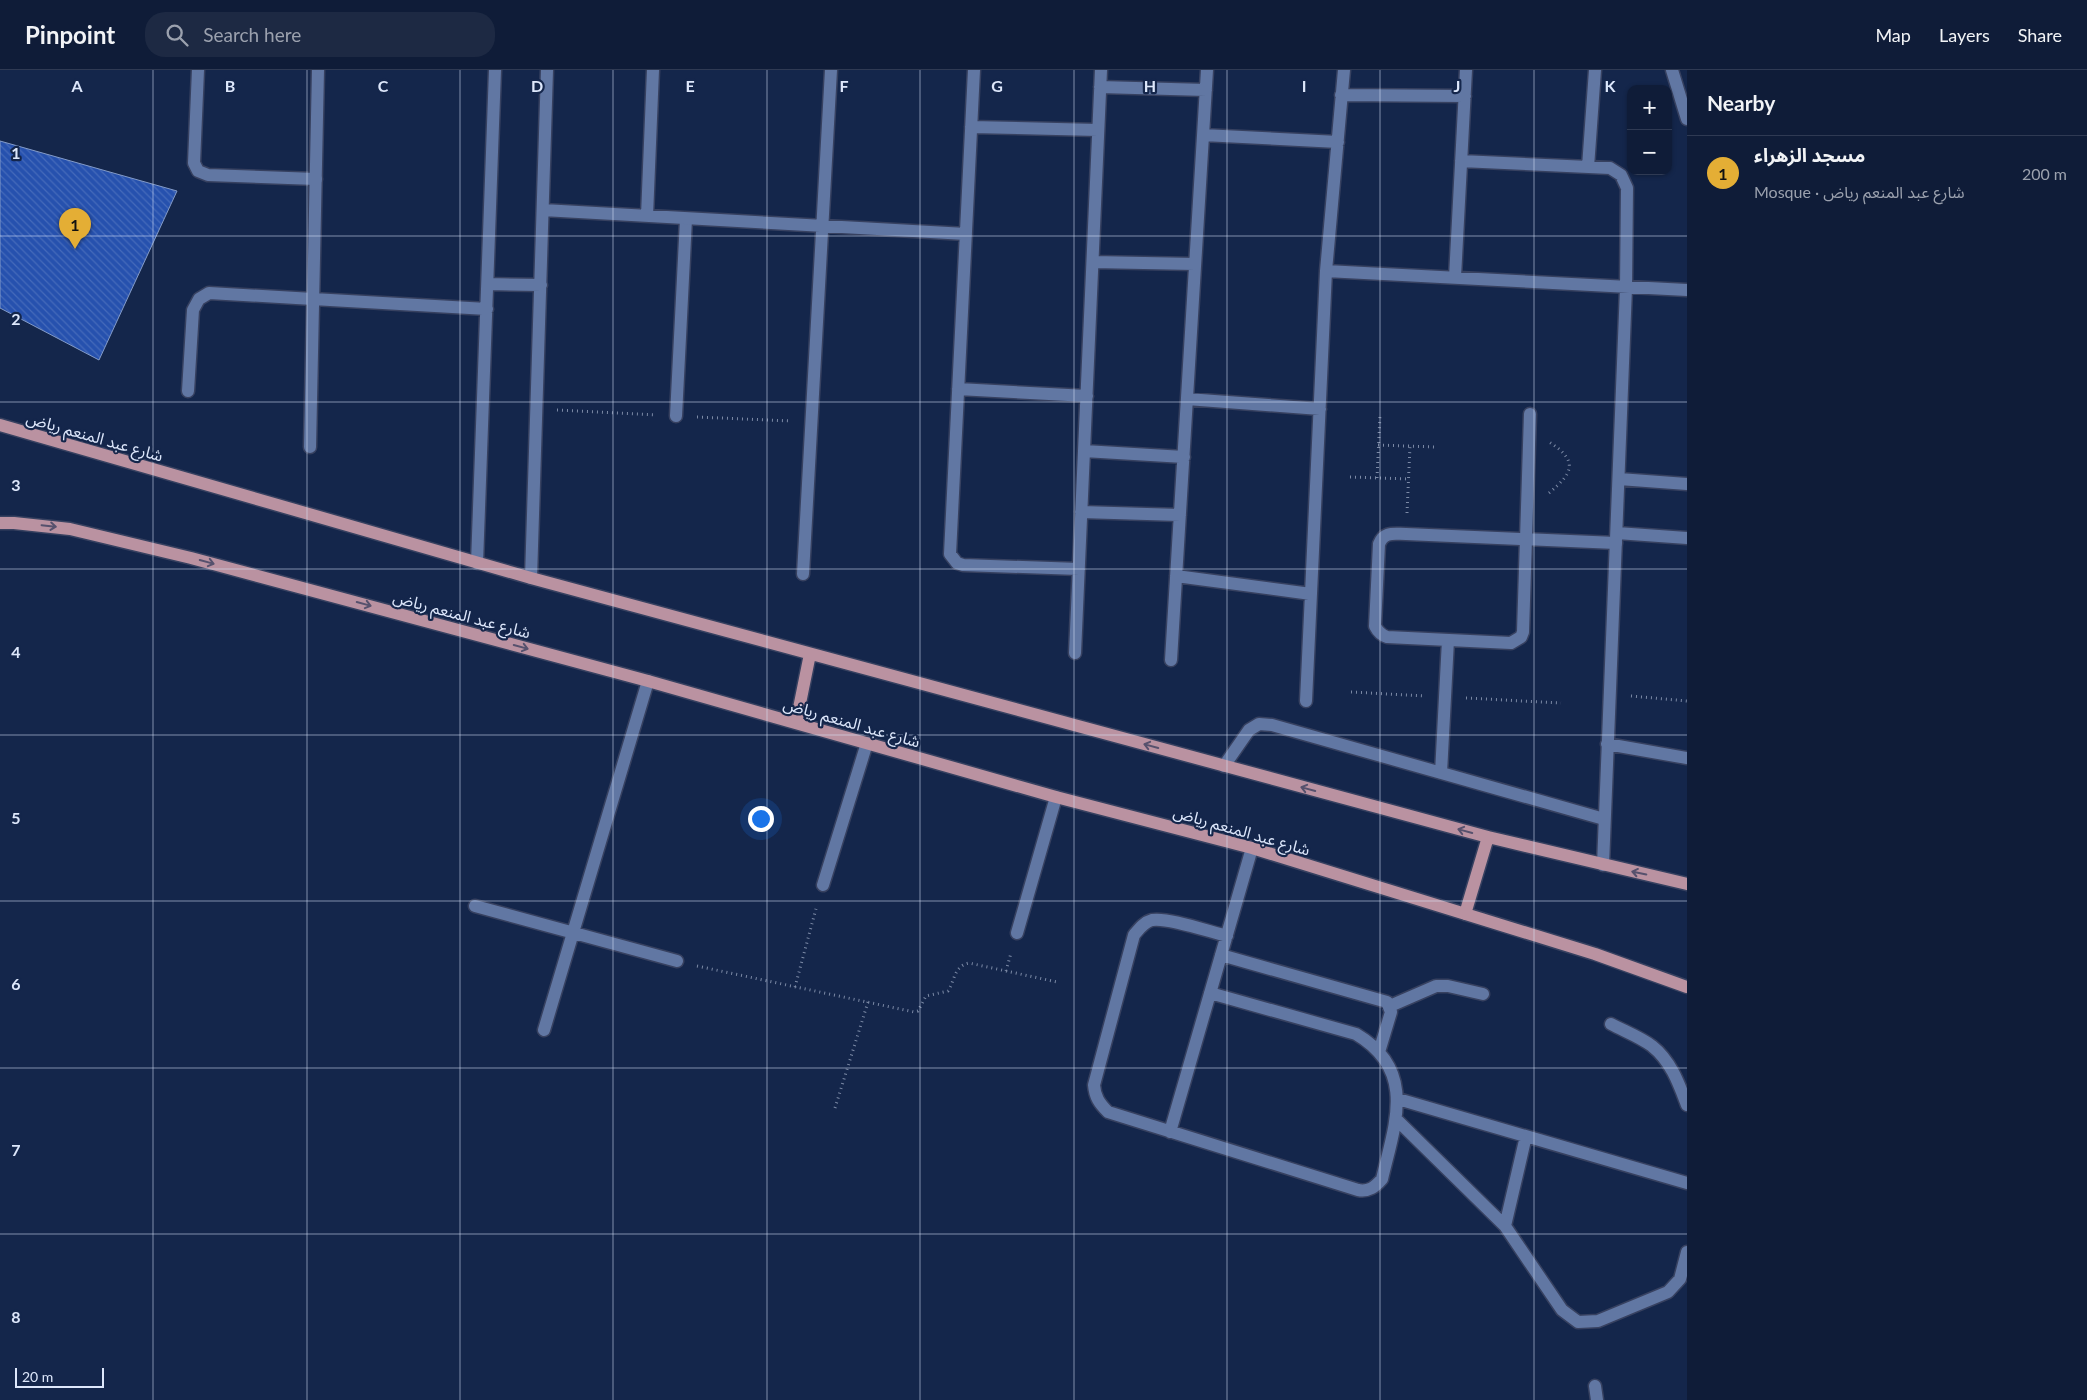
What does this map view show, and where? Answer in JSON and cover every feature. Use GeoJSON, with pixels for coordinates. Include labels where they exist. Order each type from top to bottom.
{"type":"FeatureCollection","features":[{"type":"Feature","properties":{"kind":"main road","name":"شارع عبد المنعم رياض"},"geometry":{"type":"LineString","coordinates":[[0,425],[477,563],[810,654],[1488,837],[1603,866],[1687,884]]}},
{"type":"Feature","properties":{"kind":"main road","name":"شارع عبد المنعم رياض"},"geometry":{"type":"LineString","coordinates":[[0,523],[70,529],[191,558],[648,681],[1056,797],[1252,848],[1595,954],[1687,987]]}},
{"type":"Feature","properties":{"kind":"main road"},"geometry":{"type":"LineString","coordinates":[[796,722],[810,654]]}},
{"type":"Feature","properties":{"kind":"main road"},"geometry":{"type":"LineString","coordinates":[[1466,914],[1488,837]]}},
{"type":"Feature","properties":{"kind":"street"},"geometry":{"type":"LineString","coordinates":[[198,70],[194,163],[198,171],[208,175],[316,179]]}},
{"type":"Feature","properties":{"kind":"street"},"geometry":{"type":"LineString","coordinates":[[310,447],[318,70]]}},
{"type":"Feature","properties":{"kind":"street"},"geometry":{"type":"LineString","coordinates":[[477,563],[495,70]]}},
{"type":"Feature","properties":{"kind":"street"},"geometry":{"type":"LineString","coordinates":[[531,578],[547,70]]}},
{"type":"Feature","properties":{"kind":"street"},"geometry":{"type":"LineString","coordinates":[[647,216],[653,70]]}},
{"type":"Feature","properties":{"kind":"street"},"geometry":{"type":"LineString","coordinates":[[803,574],[832,70]]}},
{"type":"Feature","properties":{"kind":"street"},"geometry":{"type":"LineString","coordinates":[[974,70],[950,549],[953,559],[963,565],[1079,569]]}},
{"type":"Feature","properties":{"kind":"street"},"geometry":{"type":"LineString","coordinates":[[1075,653],[1101,70]]}},
{"type":"Feature","properties":{"kind":"street"},"geometry":{"type":"LineString","coordinates":[[1171,660],[1207,70]]}},
{"type":"Feature","properties":{"kind":"street"},"geometry":{"type":"LineString","coordinates":[[1306,702],[1326,271],[1344,70]]}},
{"type":"Feature","properties":{"kind":"street"},"geometry":{"type":"LineString","coordinates":[[1455,277],[1466,70]]}},
{"type":"Feature","properties":{"kind":"street"},"geometry":{"type":"LineString","coordinates":[[1588,167],[1595,70]]}},
{"type":"Feature","properties":{"kind":"street"},"geometry":{"type":"LineString","coordinates":[[1672,70],[1687,119]]}},
{"type":"Feature","properties":{"kind":"street"},"geometry":{"type":"LineString","coordinates":[[1100,87],[1206,90]]}},
{"type":"Feature","properties":{"kind":"street"},"geometry":{"type":"LineString","coordinates":[[1341,95],[1465,96]]}},
{"type":"Feature","properties":{"kind":"street"},"geometry":{"type":"LineString","coordinates":[[971,127],[1098,130]]}},
{"type":"Feature","properties":{"kind":"street"},"geometry":{"type":"LineString","coordinates":[[1203,135],[1338,142]]}},
{"type":"Feature","properties":{"kind":"street"},"geometry":{"type":"LineString","coordinates":[[1461,161],[1610,168],[1621,175],[1628,188],[1619,479],[1603,866]]}},
{"type":"Feature","properties":{"kind":"street"},"geometry":{"type":"LineString","coordinates":[[543,210],[966,234]]}},
{"type":"Feature","properties":{"kind":"street"},"geometry":{"type":"LineString","coordinates":[[676,416],[686,219]]}},
{"type":"Feature","properties":{"kind":"street"},"geometry":{"type":"LineString","coordinates":[[1093,262],[1195,264]]}},
{"type":"Feature","properties":{"kind":"street"},"geometry":{"type":"LineString","coordinates":[[1326,271],[1687,290]]}},
{"type":"Feature","properties":{"kind":"street"},"geometry":{"type":"LineString","coordinates":[[488,284],[541,285]]}},
{"type":"Feature","properties":{"kind":"street"},"geometry":{"type":"LineString","coordinates":[[188,391],[193,310],[199,299],[209,293],[487,309]]}},
{"type":"Feature","properties":{"kind":"street"},"geometry":{"type":"LineString","coordinates":[[958,389],[1087,396]]}},
{"type":"Feature","properties":{"kind":"street"},"geometry":{"type":"LineString","coordinates":[[1187,399],[1320,409]]}},
{"type":"Feature","properties":{"kind":"street"},"geometry":{"type":"LineString","coordinates":[[1530,414],[1526,539],[1523,632],[1521,638],[1511,643],[1387,637],[1382,635],[1375,626],[1379,544],[1385,535],[1406,534],[1526,539],[1687,538]]}},
{"type":"Feature","properties":{"kind":"street"},"geometry":{"type":"LineString","coordinates":[[1084,451],[1184,456]]}},
{"type":"Feature","properties":{"kind":"street"},"geometry":{"type":"LineString","coordinates":[[1619,479],[1687,484]]}},
{"type":"Feature","properties":{"kind":"street"},"geometry":{"type":"LineString","coordinates":[[1081,512],[1180,515]]}},
{"type":"Feature","properties":{"kind":"street"},"geometry":{"type":"LineString","coordinates":[[1176,576],[1311,594]]}},
{"type":"Feature","properties":{"kind":"street"},"geometry":{"type":"LineString","coordinates":[[1442,773],[1448,640]]}},
{"type":"Feature","properties":{"kind":"street"},"geometry":{"type":"LineString","coordinates":[[544,1030],[648,681]]}},
{"type":"Feature","properties":{"kind":"street"},"geometry":{"type":"LineString","coordinates":[[1224,766],[1250,730],[1259,724],[1272,725],[1604,819]]}},
{"type":"Feature","properties":{"kind":"street"},"geometry":{"type":"LineString","coordinates":[[823,885],[867,743]]}},
{"type":"Feature","properties":{"kind":"street"},"geometry":{"type":"LineString","coordinates":[[1608,744],[1687,758]]}},
{"type":"Feature","properties":{"kind":"street"},"geometry":{"type":"LineString","coordinates":[[1017,933],[1056,797]]}},
{"type":"Feature","properties":{"kind":"street"},"geometry":{"type":"LineString","coordinates":[[1170,1132],[1252,848]]}},
{"type":"Feature","properties":{"kind":"street"},"geometry":{"type":"LineString","coordinates":[[475,906],[677,962]]}},
{"type":"Feature","properties":{"kind":"street"},"geometry":{"type":"LineString","coordinates":[[1210,993],[1356,1034],[1369,1042],[1379,1052],[1393,1076],[1398,1100],[1396,1119],[1382,1179],[1376,1186],[1364,1191],[1108,1112],[1100,1104],[1095,1095],[1094,1085],[1134,935],[1141,926],[1152,920],[1163,920],[1227,936]]}},
{"type":"Feature","properties":{"kind":"street"},"geometry":{"type":"LineString","coordinates":[[1221,955],[1382,999],[1390,1006],[1391,1012],[1379,1052]]}},
{"type":"Feature","properties":{"kind":"street"},"geometry":{"type":"LineString","coordinates":[[1390,1006],[1436,986],[1448,986],[1483,994]]}},
{"type":"Feature","properties":{"kind":"street"},"geometry":{"type":"LineString","coordinates":[[1611,1024],[1652,1046],[1661,1055],[1676,1078],[1687,1105]]}},
{"type":"Feature","properties":{"kind":"street"},"geometry":{"type":"LineString","coordinates":[[1398,1100],[1687,1183]]}},
{"type":"Feature","properties":{"kind":"street"},"geometry":{"type":"LineString","coordinates":[[1396,1119],[1506,1226],[1562,1310],[1578,1322],[1598,1321],[1668,1292],[1680,1279],[1687,1252]]}},
{"type":"Feature","properties":{"kind":"street"},"geometry":{"type":"LineString","coordinates":[[1506,1226],[1526,1136]]}},
{"type":"Feature","properties":{"kind":"street"},"geometry":{"type":"LineString","coordinates":[[1595,1386],[1597,1400]]}},
{"type":"Feature","properties":{"kind":"path"},"geometry":{"type":"LineString","coordinates":[[1377,478],[1380,415]]}},
{"type":"Feature","properties":{"kind":"path"},"geometry":{"type":"LineString","coordinates":[[1378,445],[1435,447]]}},
{"type":"Feature","properties":{"kind":"path"},"geometry":{"type":"LineString","coordinates":[[1406,534],[1410,446]]}},
{"type":"Feature","properties":{"kind":"path"},"geometry":{"type":"LineString","coordinates":[[1350,476],[1409,479]]}},
{"type":"Feature","properties":{"kind":"path"},"geometry":{"type":"LineString","coordinates":[[1610,694],[1687,700]]}},
{"type":"Feature","properties":{"kind":"path"},"geometry":{"type":"LineString","coordinates":[[795,987],[823,885]]}},
{"type":"Feature","properties":{"kind":"path"},"geometry":{"type":"LineString","coordinates":[[677,962],[914,1012],[918,1011],[922,1000],[926,996],[948,991],[961,965],[969,964],[1057,982]]}},
{"type":"Feature","properties":{"kind":"path"},"geometry":{"type":"LineString","coordinates":[[835,1108],[868,1002]]}},
{"type":"Feature","properties":{"kind":"building"},"geometry":{"type":"Polygon","coordinates":[[[0,141],[177,191],[99,360],[0,308],[0,141]]]}},
{"type":"Feature","properties":{"kind":"place","name":"مسجد الزهراء"},"geometry":{"type":"Point","coordinates":[75,249]}}]}
